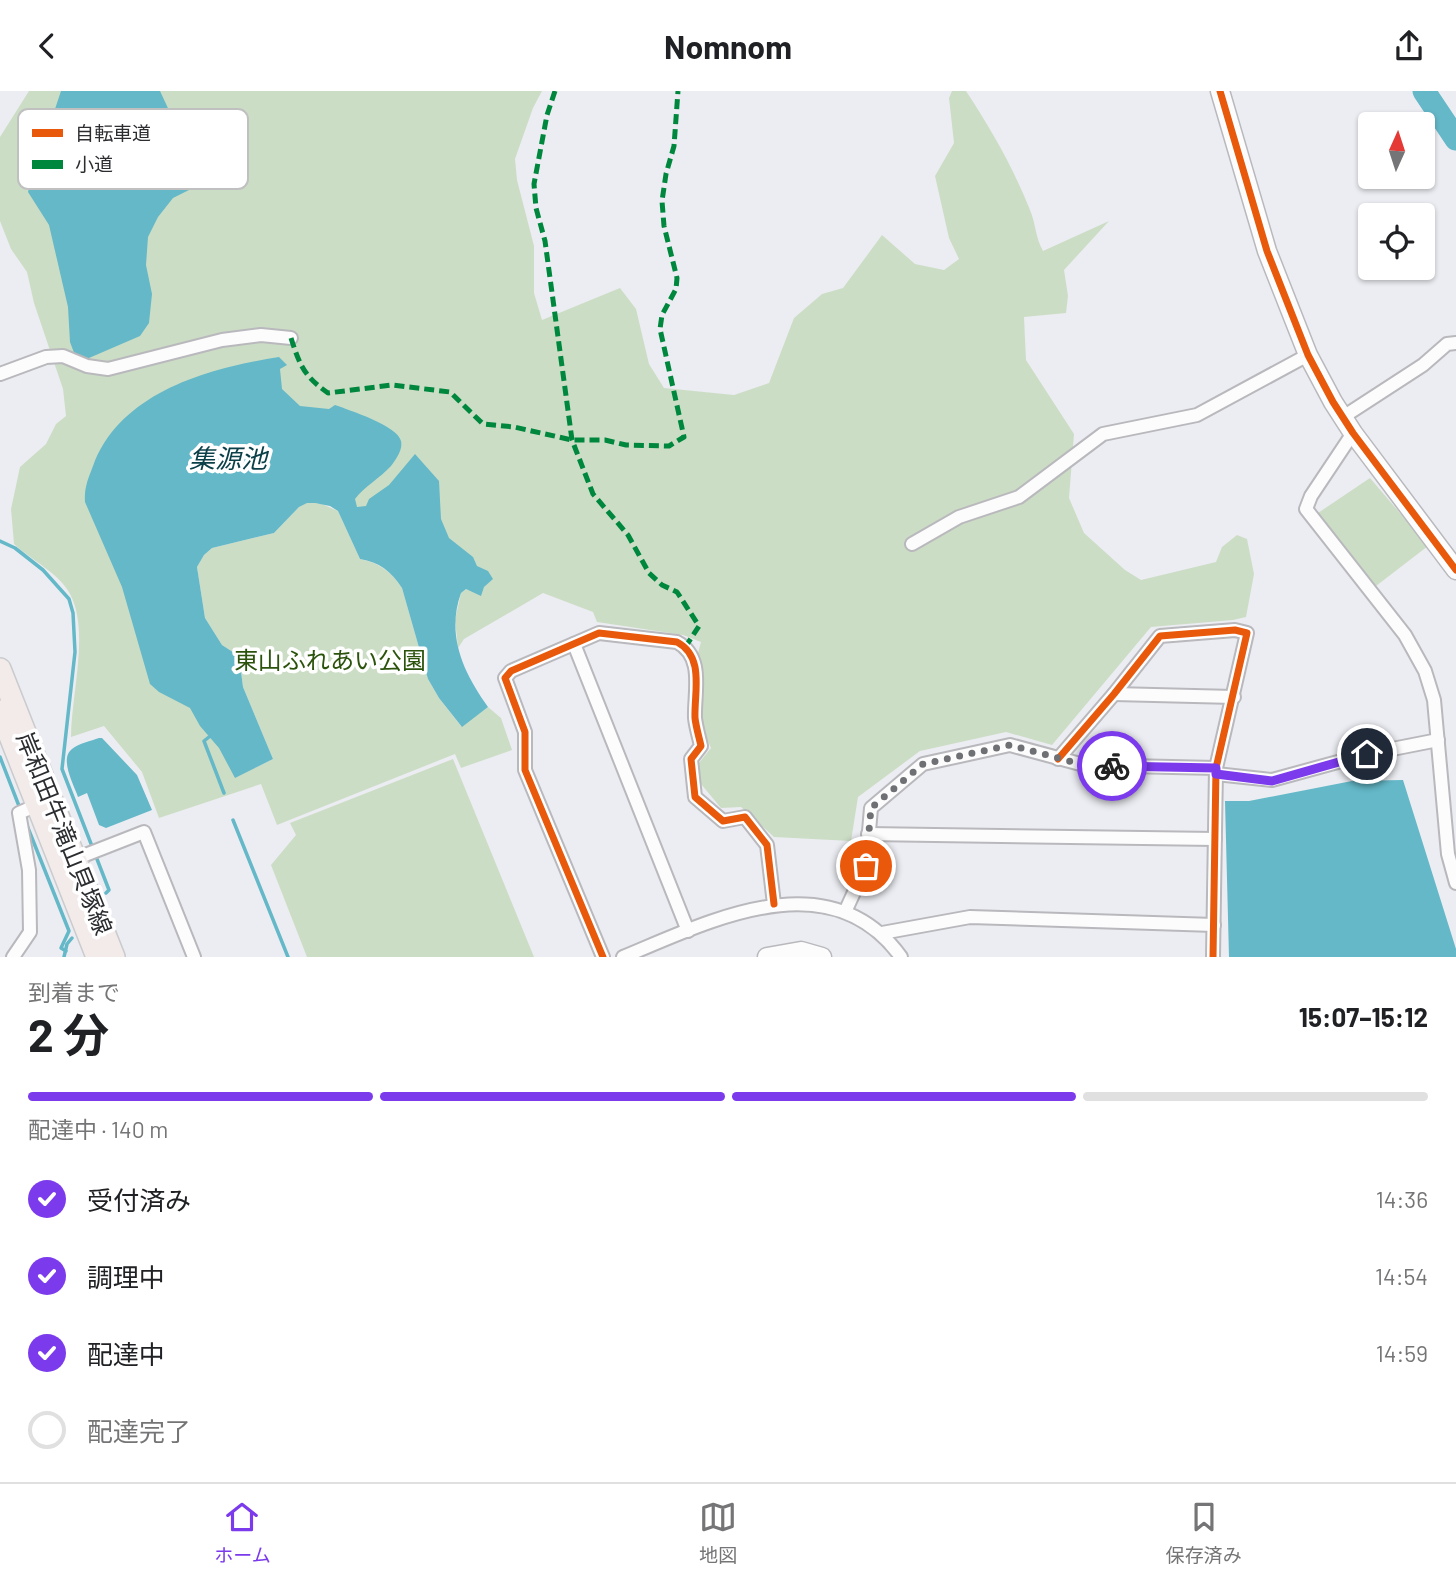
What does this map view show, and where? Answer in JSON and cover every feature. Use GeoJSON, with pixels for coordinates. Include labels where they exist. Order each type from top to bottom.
{"type":"FeatureCollection","features":[{"type":"Feature","properties":{"kind":"main road","name":"岸和田牛滝山貝塚線"},"geometry":{"type":"LineString","coordinates":[[0,669],[114,957]]}},
{"type":"Feature","properties":{"kind":"main road","name":"岸和田牛滝山貝塚線"},"geometry":{"type":"LineString","coordinates":[[0,711],[97,957]]}},
{"type":"Feature","properties":{"kind":"street"},"geometry":{"type":"LineString","coordinates":[[1220,91],[1267,251],[1308,355],[1353,433],[1456,570]]}},
{"type":"Feature","properties":{"kind":"street"},"geometry":{"type":"LineString","coordinates":[[0,374],[46,357],[63,356],[87,366],[107,369],[222,340],[261,335],[291,338]]}},
{"type":"Feature","properties":{"kind":"street"},"geometry":{"type":"LineString","coordinates":[[1343,417],[1423,365],[1447,344],[1456,343]]}},
{"type":"Feature","properties":{"kind":"street"},"geometry":{"type":"LineString","coordinates":[[912,544],[959,517],[1019,497],[1103,434],[1197,415],[1308,355]]}},
{"type":"Feature","properties":{"kind":"street"},"geometry":{"type":"LineString","coordinates":[[1353,433],[1311,496],[1306,509],[1405,635],[1428,681],[1434,700],[1448,854],[1456,883]]}},
{"type":"Feature","properties":{"kind":"street"},"geometry":{"type":"LineString","coordinates":[[1058,759],[1160,636],[1235,630],[1247,633],[1216,771],[1213,957]]}},
{"type":"Feature","properties":{"kind":"street"},"geometry":{"type":"LineString","coordinates":[[603,957],[525,770],[525,732],[505,678],[511,671],[599,633],[677,642],[686,646],[698,677],[695,722],[701,745],[691,759],[695,797],[723,821],[745,817],[767,845],[774,904]]}},
{"type":"Feature","properties":{"kind":"street"},"geometry":{"type":"LineString","coordinates":[[574,644],[688,931]]}},
{"type":"Feature","properties":{"kind":"street"},"geometry":{"type":"LineString","coordinates":[[1114,694],[1234,697]]}},
{"type":"Feature","properties":{"kind":"street"},"geometry":{"type":"LineString","coordinates":[[845,912],[866,866],[871,808],[923,764],[1010,745],[1058,759],[1105,766],[1216,771],[1272,781],[1367,754],[1438,740]]}},
{"type":"Feature","properties":{"kind":"street"},"geometry":{"type":"LineString","coordinates":[[13,957],[30,932],[29,870],[19,813],[37,805]]}},
{"type":"Feature","properties":{"kind":"street"},"geometry":{"type":"LineString","coordinates":[[75,859],[144,832],[194,957]]}},
{"type":"Feature","properties":{"kind":"street"},"geometry":{"type":"LineString","coordinates":[[867,834],[1215,839]]}},
{"type":"Feature","properties":{"kind":"street"},"geometry":{"type":"LineString","coordinates":[[623,957],[742,912],[774,904],[797,903],[845,912],[882,933],[901,957]]}},
{"type":"Feature","properties":{"kind":"street"},"geometry":{"type":"LineString","coordinates":[[882,933],[970,917],[1214,925]]}},
{"type":"Feature","properties":{"kind":"street"},"geometry":{"type":"LineString","coordinates":[[767,957],[801,951],[822,957]]}},
{"type":"Feature","properties":{"kind":"green space","name":"東山ふれあい公園"},"geometry":{"type":"Polygon","coordinates":[[[29,91],[542,91],[515,159],[517,180],[534,246],[534,293],[542,320],[620,288],[636,309],[649,364],[664,388],[734,395],[769,383],[794,318],[822,294],[843,288],[882,235],[915,264],[944,270],[959,259],[949,238],[935,176],[954,143],[949,98],[952,91],[966,91],[993,134],[1016,179],[1032,215],[1043,251],[1109,221],[1064,270],[1068,296],[1066,313],[1024,317],[1026,360],[1074,434],[1069,498],[1084,533],[1125,570],[1141,580],[1216,562],[1222,547],[1237,535],[1247,539],[1254,574],[1246,617],[1151,627],[1052,745],[1006,732],[920,751],[858,797],[851,841],[774,837],[741,807],[721,808],[701,784],[698,764],[711,748],[699,721],[701,668],[698,653],[701,642],[683,635],[597,622],[593,612],[543,593],[464,639],[458,648],[455,620],[461,593],[466,589],[473,591],[492,580],[316,489],[184,521],[166,628],[255,768],[273,759],[243,687],[239,656],[222,645],[205,618],[197,567],[212,548],[274,533],[307,502],[322,504],[338,511],[360,559],[384,569],[402,588],[428,679],[461,726],[488,707],[501,718],[512,750],[461,768],[455,754],[277,825],[261,784],[159,818],[142,772],[104,726],[71,737],[79,644],[76,609],[70,594],[59,580],[14,544],[11,509],[20,467],[46,444],[56,424],[66,416],[63,389],[34,303],[27,272],[11,249],[0,221],[0,137],[29,91]]]}},
{"type":"Feature","properties":{"kind":"green space"},"geometry":{"type":"Polygon","coordinates":[[[1370,478],[1428,546],[1376,586],[1315,515],[1370,478]]]}},
{"type":"Feature","properties":{"kind":"green space"},"geometry":{"type":"Polygon","coordinates":[[[453,759],[534,957],[307,957],[271,865],[296,835],[290,823],[453,759]]]}},
{"type":"Feature","properties":{"kind":"water"},"geometry":{"type":"Polygon","coordinates":[[[61,91],[160,91],[168,109],[55,109],[61,91]]]}},
{"type":"Feature","properties":{"kind":"water"},"geometry":{"type":"Polygon","coordinates":[[[29,189],[191,189],[173,198],[158,217],[148,237],[146,265],[152,294],[149,323],[140,336],[89,358],[76,358],[70,342],[68,307],[49,225],[29,189]]]}},
{"type":"Feature","properties":{"kind":"water","name":"集源池"},"geometry":{"type":"Polygon","coordinates":[[[279,357],[287,365],[280,369],[282,389],[300,406],[329,409],[335,405],[382,424],[398,435],[401,444],[397,457],[391,466],[355,499],[357,507],[366,506],[369,499],[389,485],[415,454],[439,481],[441,519],[449,538],[473,557],[477,566],[488,571],[493,579],[484,587],[481,596],[466,589],[461,593],[455,624],[456,638],[465,667],[488,707],[462,727],[428,679],[402,588],[384,568],[360,559],[338,511],[330,506],[307,503],[299,507],[274,533],[212,548],[197,567],[205,618],[222,645],[239,656],[243,687],[273,759],[235,778],[219,748],[200,726],[190,708],[159,692],[150,684],[122,587],[85,502],[85,492],[93,466],[106,441],[124,419],[145,402],[197,377],[224,368],[279,357]]]}},
{"type":"Feature","properties":{"kind":"water"},"geometry":{"type":"Polygon","coordinates":[[[99,738],[137,775],[152,810],[106,828],[99,825],[87,793],[78,797],[67,765],[68,753],[72,749],[99,738]]]}},
{"type":"Feature","properties":{"kind":"water"},"geometry":{"type":"Polygon","coordinates":[[[1403,780],[1456,949],[1456,957],[1229,957],[1225,801],[1249,801],[1352,781],[1403,780]]]}},
{"type":"Feature","properties":{"kind":"waterway"},"geometry":{"type":"LineString","coordinates":[[1424,91],[1456,139]]}},
{"type":"Feature","properties":{"kind":"waterway"},"geometry":{"type":"LineString","coordinates":[[0,541],[15,548],[43,570],[69,599],[73,613],[75,652],[62,769],[109,890],[106,893]]}},
{"type":"Feature","properties":{"kind":"waterway"},"geometry":{"type":"LineString","coordinates":[[209,737],[204,741],[224,793]]}},
{"type":"Feature","properties":{"kind":"waterway"},"geometry":{"type":"LineString","coordinates":[[0,757],[19,806]]}},
{"type":"Feature","properties":{"kind":"waterway"},"geometry":{"type":"LineString","coordinates":[[233,820],[288,957]]}},
{"type":"Feature","properties":{"kind":"waterway"},"geometry":{"type":"LineString","coordinates":[[26,823],[69,931],[61,948],[66,951]]}},
{"type":"Feature","properties":{"kind":"waterway"},"geometry":{"type":"LineString","coordinates":[[64,957],[67,944],[72,938]]}},
{"type":"Feature","properties":{"kind":"marked path"},"geometry":{"type":"LineString","coordinates":[[555,91],[547,115],[534,184],[536,208],[545,241],[572,440],[593,494],[628,535],[649,573],[662,585],[677,592],[699,626],[686,646]]}},
{"type":"Feature","properties":{"kind":"marked path"},"geometry":{"type":"LineString","coordinates":[[291,338],[304,370],[328,393],[392,385],[450,392],[483,424],[514,427],[572,440],[669,446],[684,437],[660,329],[662,315],[676,289],[677,278],[664,226],[662,201],[674,146],[678,91]]}},
{"type":"Feature","properties":{"kind":"cycle path"},"geometry":{"type":"LineString","coordinates":[[1220,91],[1267,251],[1308,355],[1353,433],[1456,570]]}},
{"type":"Feature","properties":{"kind":"cycle path"},"geometry":{"type":"LineString","coordinates":[[1058,759],[1160,636],[1235,630],[1247,633],[1216,768],[1213,957]]}},
{"type":"Feature","properties":{"kind":"cycle path"},"geometry":{"type":"LineString","coordinates":[[603,957],[525,770],[525,732],[505,678],[511,671],[599,633],[677,642],[686,649],[695,666],[695,718],[701,746],[691,759],[695,797],[723,821],[745,817],[767,845],[774,904]]}},
{"type":"Feature","properties":{"kind":"way so far"},"geometry":{"type":"LineString","coordinates":[[866,866],[871,808],[923,764],[1010,745],[1084,765],[1112,766]]}},
{"type":"Feature","properties":{"kind":"route"},"geometry":{"type":"LineString","coordinates":[[1112,766],[1216,768],[1216,774],[1272,781],[1367,754]]}}]}
